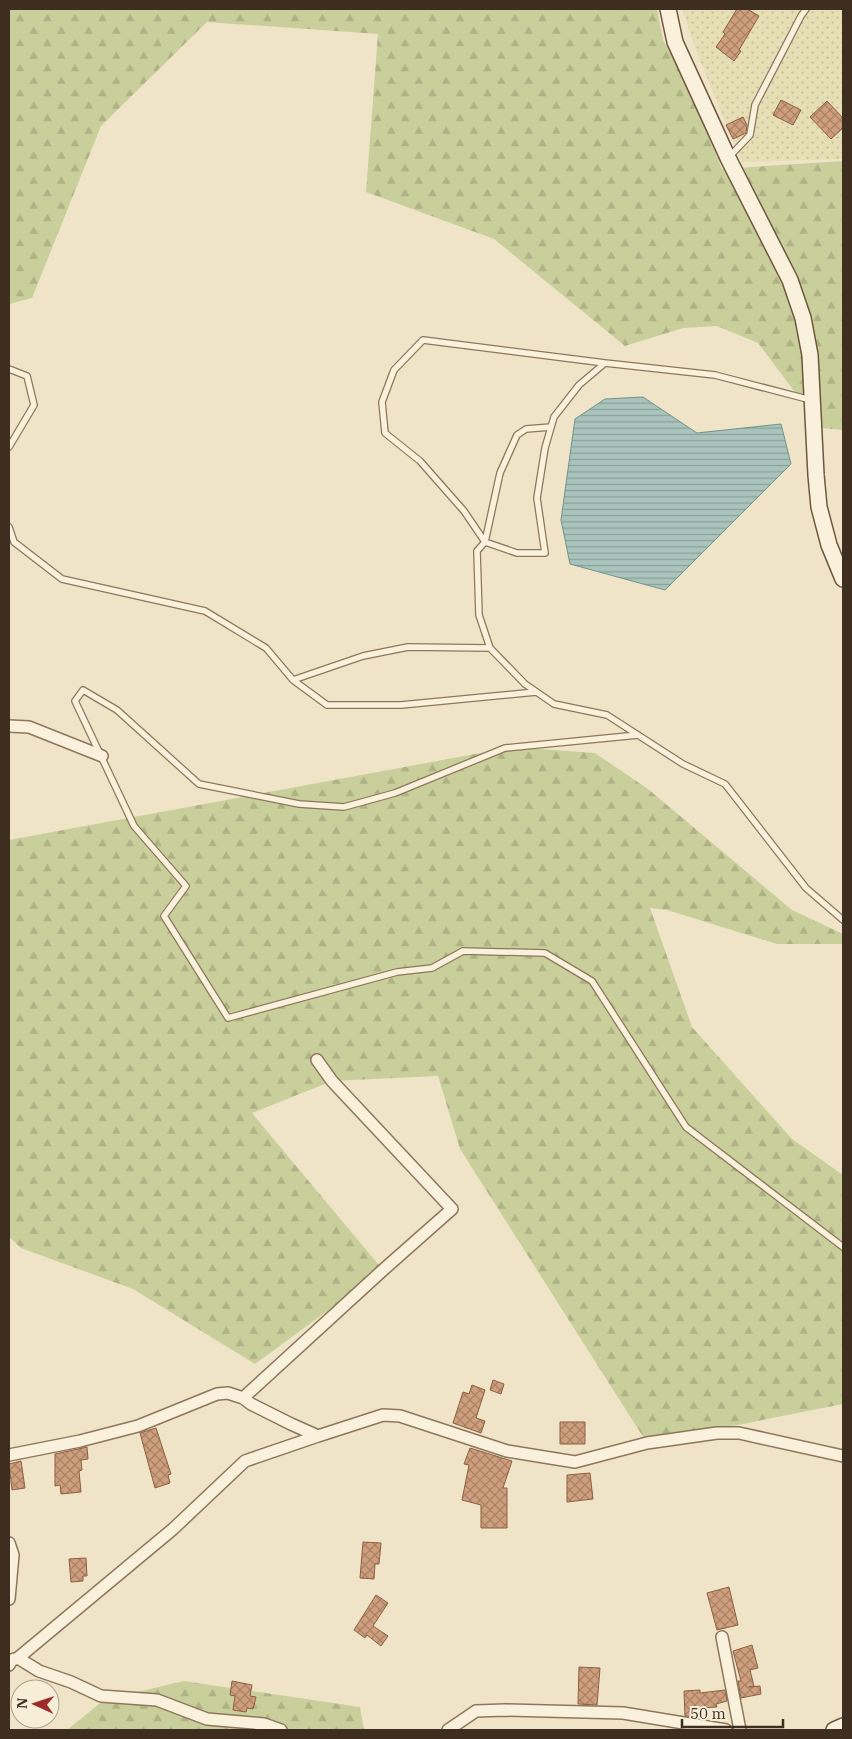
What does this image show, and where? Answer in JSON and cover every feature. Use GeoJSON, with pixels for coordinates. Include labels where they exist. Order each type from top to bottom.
{"type":"FeatureCollection","features":[{"type":"Feature","properties":{"kind":"street"},"geometry":{"type":"LineString","coordinates":[[668,9],[675,42],[728,158],[790,280],[803,318],[810,355],[819,507],[829,545],[843,579]]}},
{"type":"Feature","properties":{"kind":"street"},"geometry":{"type":"LineString","coordinates":[[9,726],[29,727],[102,756]]}},
{"type":"Feature","properties":{"kind":"street"},"geometry":{"type":"LineString","coordinates":[[243,1398],[383,1270],[452,1210],[332,1080],[317,1060]]}},
{"type":"Feature","properties":{"kind":"street"},"geometry":{"type":"LineString","coordinates":[[9,1455],[138,1426],[217,1394],[228,1393],[243,1398],[318,1436]]}},
{"type":"Feature","properties":{"kind":"street"},"geometry":{"type":"LineString","coordinates":[[12,1661],[173,1529],[245,1461],[383,1415],[400,1416],[507,1451],[575,1462],[604,1456],[646,1443],[717,1433],[739,1433],[843,1456]]}},
{"type":"Feature","properties":{"kind":"street"},"geometry":{"type":"LineString","coordinates":[[9,1544],[13,1555],[9,1599]]}},
{"type":"Feature","properties":{"kind":"street"},"geometry":{"type":"LineString","coordinates":[[722,1637],[740,1730]]}},
{"type":"Feature","properties":{"kind":"street"},"geometry":{"type":"LineString","coordinates":[[12,1661],[71,1682],[101,1696],[158,1700],[207,1719],[264,1724],[281,1730]]}},
{"type":"Feature","properties":{"kind":"street"},"geometry":{"type":"LineString","coordinates":[[448,1730],[476,1711],[505,1710],[622,1713],[726,1730]]}},
{"type":"Feature","properties":{"kind":"lane"},"geometry":{"type":"LineString","coordinates":[[728,158],[750,135],[755,105],[800,16],[806,9]]}},
{"type":"Feature","properties":{"kind":"lane"},"geometry":{"type":"LineString","coordinates":[[605,363],[579,386],[554,417],[545,448],[537,498],[545,553],[517,553],[485,542],[464,511],[420,461],[385,433],[382,402],[394,370],[423,340],[715,376],[813,401]]}},
{"type":"Feature","properties":{"kind":"lane"},"geometry":{"type":"LineString","coordinates":[[9,369],[27,376],[34,405],[9,446]]}},
{"type":"Feature","properties":{"kind":"lane"},"geometry":{"type":"LineString","coordinates":[[551,427],[526,429],[517,435],[500,473],[485,542],[478,551],[479,615],[490,648],[524,684],[554,704],[607,715],[684,764],[725,784],[806,888],[843,920]]}},
{"type":"Feature","properties":{"kind":"lane"},"geometry":{"type":"LineString","coordinates":[[9,527],[14,542],[62,579],[205,611],[266,648],[293,680],[327,705],[401,706],[536,692]]}},
{"type":"Feature","properties":{"kind":"lane"},"geometry":{"type":"LineString","coordinates":[[293,680],[363,656],[408,647],[490,648]]}},
{"type":"Feature","properties":{"kind":"lane"},"geometry":{"type":"LineString","coordinates":[[638,735],[505,748],[394,793],[344,807],[299,804],[199,784],[117,710],[83,690],[75,701],[134,826],[186,886],[164,916],[228,1018],[397,972],[432,968],[463,951],[546,953],[592,981],[686,1128],[843,1247]]}},
{"type":"Feature","properties":{"kind":"shaded area"},"geometry":{"type":"Polygon","coordinates":[[[682,9],[843,9],[843,159],[742,162],[697,53],[682,9]]]}},
{"type":"Feature","properties":{"kind":"green space"},"geometry":{"type":"Polygon","coordinates":[[[9,9],[657,9],[663,40],[683,75],[722,169],[843,161],[843,430],[822,428],[758,343],[717,326],[683,328],[625,346],[494,239],[366,192],[378,34],[207,22],[101,126],[32,298],[9,304],[9,9]]]}},
{"type":"Feature","properties":{"kind":"green space"},"geometry":{"type":"Polygon","coordinates":[[[513,747],[595,753],[648,789],[792,910],[843,934],[843,944],[777,944],[667,910],[650,908],[692,1027],[792,1139],[843,1175],[843,1404],[647,1443],[460,1149],[438,1076],[332,1081],[252,1113],[383,1270],[255,1364],[133,1289],[21,1248],[9,1237],[9,840],[513,747]]]}},
{"type":"Feature","properties":{"kind":"green space"},"geometry":{"type":"Polygon","coordinates":[[[184,1681],[360,1707],[364,1730],[67,1730],[104,1700],[184,1681]]]}},
{"type":"Feature","properties":{"kind":"water"},"geometry":{"type":"Polygon","coordinates":[[[643,397],[697,433],[781,424],[791,464],[665,590],[570,564],[561,520],[575,419],[605,399],[643,397]]]}},
{"type":"Feature","properties":{"kind":"building"},"geometry":{"type":"Polygon","coordinates":[[[737,9],[747,9],[759,16],[734,61],[716,47],[725,34],[723,32],[737,9]]]}},
{"type":"Feature","properties":{"kind":"building"},"geometry":{"type":"Polygon","coordinates":[[[781,100],[801,110],[793,125],[773,115],[781,100]]]}},
{"type":"Feature","properties":{"kind":"building"},"geometry":{"type":"Polygon","coordinates":[[[827,101],[843,118],[843,128],[831,139],[810,117],[827,101]]]}},
{"type":"Feature","properties":{"kind":"building"},"geometry":{"type":"Polygon","coordinates":[[[743,117],[747,125],[746,133],[733,139],[726,125],[743,117]]]}},
{"type":"Feature","properties":{"kind":"building"},"geometry":{"type":"Polygon","coordinates":[[[493,1380],[504,1384],[501,1394],[490,1390],[493,1380]]]}},
{"type":"Feature","properties":{"kind":"building"},"geometry":{"type":"Polygon","coordinates":[[[472,1385],[485,1390],[476,1418],[485,1421],[481,1433],[453,1423],[463,1392],[469,1394],[472,1385]]]}},
{"type":"Feature","properties":{"kind":"building"},"geometry":{"type":"Polygon","coordinates":[[[560,1422],[585,1422],[585,1444],[560,1444],[560,1422]]]}},
{"type":"Feature","properties":{"kind":"building"},"geometry":{"type":"Polygon","coordinates":[[[156,1428],[171,1474],[168,1475],[170,1483],[155,1488],[140,1433],[156,1428]]]}},
{"type":"Feature","properties":{"kind":"building"},"geometry":{"type":"Polygon","coordinates":[[[87,1447],[88,1459],[81,1460],[82,1470],[79,1471],[81,1492],[61,1494],[60,1485],[55,1486],[55,1454],[87,1447]]]}},
{"type":"Feature","properties":{"kind":"building"},"geometry":{"type":"Polygon","coordinates":[[[470,1448],[512,1461],[503,1488],[507,1488],[507,1528],[481,1528],[481,1505],[462,1500],[469,1465],[464,1464],[470,1448]]]}},
{"type":"Feature","properties":{"kind":"building"},"geometry":{"type":"Polygon","coordinates":[[[21,1461],[25,1488],[12,1490],[9,1464],[21,1461]]]}},
{"type":"Feature","properties":{"kind":"building"},"geometry":{"type":"Polygon","coordinates":[[[590,1473],[593,1499],[567,1502],[567,1475],[590,1473]]]}},
{"type":"Feature","properties":{"kind":"building"},"geometry":{"type":"Polygon","coordinates":[[[363,1542],[381,1543],[379,1564],[375,1564],[374,1579],[360,1578],[363,1542]]]}},
{"type":"Feature","properties":{"kind":"building"},"geometry":{"type":"Polygon","coordinates":[[[86,1558],[87,1576],[83,1576],[83,1581],[71,1582],[69,1559],[86,1558]]]}},
{"type":"Feature","properties":{"kind":"building"},"geometry":{"type":"Polygon","coordinates":[[[729,1587],[738,1625],[717,1630],[707,1593],[729,1587]]]}},
{"type":"Feature","properties":{"kind":"building"},"geometry":{"type":"Polygon","coordinates":[[[376,1595],[388,1603],[373,1626],[388,1636],[381,1646],[367,1635],[365,1638],[354,1630],[376,1595]]]}},
{"type":"Feature","properties":{"kind":"building"},"geometry":{"type":"Polygon","coordinates":[[[752,1645],[758,1668],[750,1670],[754,1686],[749,1687],[760,1686],[761,1694],[741,1698],[738,1681],[741,1681],[733,1651],[752,1645]]]}},
{"type":"Feature","properties":{"kind":"building"},"geometry":{"type":"Polygon","coordinates":[[[579,1667],[600,1668],[597,1705],[578,1704],[579,1667]]]}},
{"type":"Feature","properties":{"kind":"building"},"geometry":{"type":"Polygon","coordinates":[[[232,1681],[252,1685],[250,1696],[256,1697],[253,1709],[247,1708],[246,1712],[233,1710],[235,1696],[230,1695],[232,1681]]]}},
{"type":"Feature","properties":{"kind":"building"},"geometry":{"type":"Polygon","coordinates":[[[700,1690],[700,1693],[725,1690],[727,1701],[716,1704],[717,1707],[701,1708],[702,1718],[685,1716],[684,1691],[700,1690]]]}}]}
